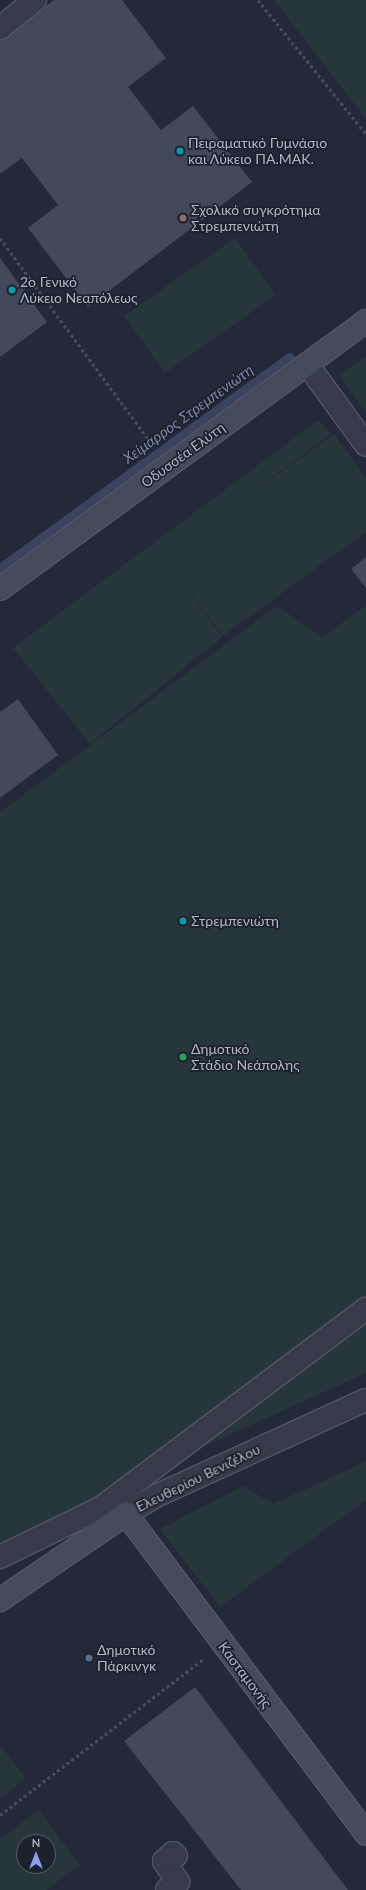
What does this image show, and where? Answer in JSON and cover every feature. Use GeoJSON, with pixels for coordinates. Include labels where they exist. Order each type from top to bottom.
{"type":"FeatureCollection","features":[{"type":"Feature","properties":{"kind":"street"},"geometry":{"type":"LineString","coordinates":[[0,28],[35,0]]}},
{"type":"Feature","properties":{"kind":"street","name":"Οδυσσέα Ελύτη"},"geometry":{"type":"LineString","coordinates":[[0,589],[366,321]]}},
{"type":"Feature","properties":{"kind":"street"},"geometry":{"type":"LineString","coordinates":[[307,364],[366,445]]}},
{"type":"Feature","properties":{"kind":"street"},"geometry":{"type":"LineString","coordinates":[[0,1557],[102,1507],[366,1309]]}},
{"type":"Feature","properties":{"kind":"street","name":"Ελευθερίου Βενιζέλου"},"geometry":{"type":"LineString","coordinates":[[0,1600],[126,1514],[156,1496],[366,1400]]}},
{"type":"Feature","properties":{"kind":"street","name":"Κασταμονής"},"geometry":{"type":"LineString","coordinates":[[126,1514],[221,1645],[366,1834]]}},
{"type":"Feature","properties":{"kind":"street"},"geometry":{"type":"LineString","coordinates":[[167,1890],[178,1882],[164,1861],[173,1853],[176,1856]]}},
{"type":"Feature","properties":{"kind":"path"},"geometry":{"type":"LineString","coordinates":[[258,0],[366,134]]}},
{"type":"Feature","properties":{"kind":"path"},"geometry":{"type":"LineString","coordinates":[[0,238],[149,440]]}},
{"type":"Feature","properties":{"kind":"path"},"geometry":{"type":"LineString","coordinates":[[0,1815],[221,1645]]}},
{"type":"Feature","properties":{"kind":"shaded area"},"geometry":{"type":"Polygon","coordinates":[[[274,0],[366,0],[366,119],[274,0]]]}},
{"type":"Feature","properties":{"kind":"shaded area"},"geometry":{"type":"Polygon","coordinates":[[[235,238],[276,295],[165,373],[124,316],[235,238]]]}},
{"type":"Feature","properties":{"kind":"shaded area"},"geometry":{"type":"Polygon","coordinates":[[[366,356],[366,413],[339,375],[366,356]]]}},
{"type":"Feature","properties":{"kind":"shaded area"},"geometry":{"type":"Polygon","coordinates":[[[318,420],[331,434],[237,503],[334,434],[366,478],[366,532],[223,636],[164,557],[222,637],[90,744],[13,648],[318,420]]]}},
{"type":"Feature","properties":{"kind":"shaded area","name":"Δημοτικό Στάδιο Νεάπολης"},"geometry":{"type":"Polygon","coordinates":[[[277,606],[322,637],[366,606],[366,1302],[108,1490],[0,1545],[0,812],[277,606]]]}},
{"type":"Feature","properties":{"kind":"shaded area"},"geometry":{"type":"Polygon","coordinates":[[[366,1322],[366,1373],[196,1450],[366,1322]]]}},
{"type":"Feature","properties":{"kind":"shaded area"},"geometry":{"type":"Polygon","coordinates":[[[366,1461],[366,1500],[220,1607],[160,1529],[243,1486],[274,1504],[366,1461]]]}},
{"type":"Feature","properties":{"kind":"shaded area"},"geometry":{"type":"Polygon","coordinates":[[[0,1745],[26,1778],[0,1799],[0,1745]]]}},
{"type":"Feature","properties":{"kind":"shaded area"},"geometry":{"type":"Polygon","coordinates":[[[39,1810],[80,1865],[46,1890],[0,1890],[0,1839],[39,1810]]]}},
{"type":"Feature","properties":{"kind":"building","name":"Πειραματικό Γυμνάσιο και Λύκειο ΠΑ.ΜΑΚ."},"geometry":{"type":"Polygon","coordinates":[[[54,0],[122,0],[166,58],[128,87],[161,130],[193,106],[252,182],[88,307],[28,228],[58,205],[22,158],[0,174],[0,41],[54,0]]]}},
{"type":"Feature","properties":{"kind":"building","name":"2ο Γενικό Λύκειο Νεαπόλεως"},"geometry":{"type":"Polygon","coordinates":[[[0,258],[47,322],[0,357],[0,258]]]}},
{"type":"Feature","properties":{"kind":"building"},"geometry":{"type":"Polygon","coordinates":[[[366,557],[366,588],[351,569],[366,557]]]}},
{"type":"Feature","properties":{"kind":"building"},"geometry":{"type":"Polygon","coordinates":[[[18,699],[58,755],[0,798],[0,712],[18,699]]]}},
{"type":"Feature","properties":{"kind":"building"},"geometry":{"type":"Polygon","coordinates":[[[195,1687],[348,1890],[241,1890],[124,1741],[195,1687]]]}},
{"type":"Feature","properties":{"kind":"waterway","name":"Χείμαρρος Στρεμπενιώτη"},"geometry":{"type":"LineString","coordinates":[[0,568],[289,357],[300,371]]}},
{"type":"Feature","properties":{"kind":"place","name":"Πειραματικό Γυμνάσιο και Λύκειο ΠΑ.ΜΑΚ."},"geometry":{"type":"Point","coordinates":[180,151]}},
{"type":"Feature","properties":{"kind":"place","name":"Σχολικό συγκρότημα Στρεμπενιώτη"},"geometry":{"type":"Point","coordinates":[183,218]}},
{"type":"Feature","properties":{"kind":"place","name":"2ο Γενικό Λύκειο Νεαπόλεως"},"geometry":{"type":"Point","coordinates":[12,290]}},
{"type":"Feature","properties":{"kind":"place","name":"Στρεμπενιώτη"},"geometry":{"type":"Point","coordinates":[183,921]}},
{"type":"Feature","properties":{"kind":"place","name":"Δημοτικό Στάδιο Νεάπολης"},"geometry":{"type":"Point","coordinates":[183,1057]}},
{"type":"Feature","properties":{"kind":"place","name":"Δημοτικό Πάρκινγκ"},"geometry":{"type":"Point","coordinates":[89,1658]}}]}
